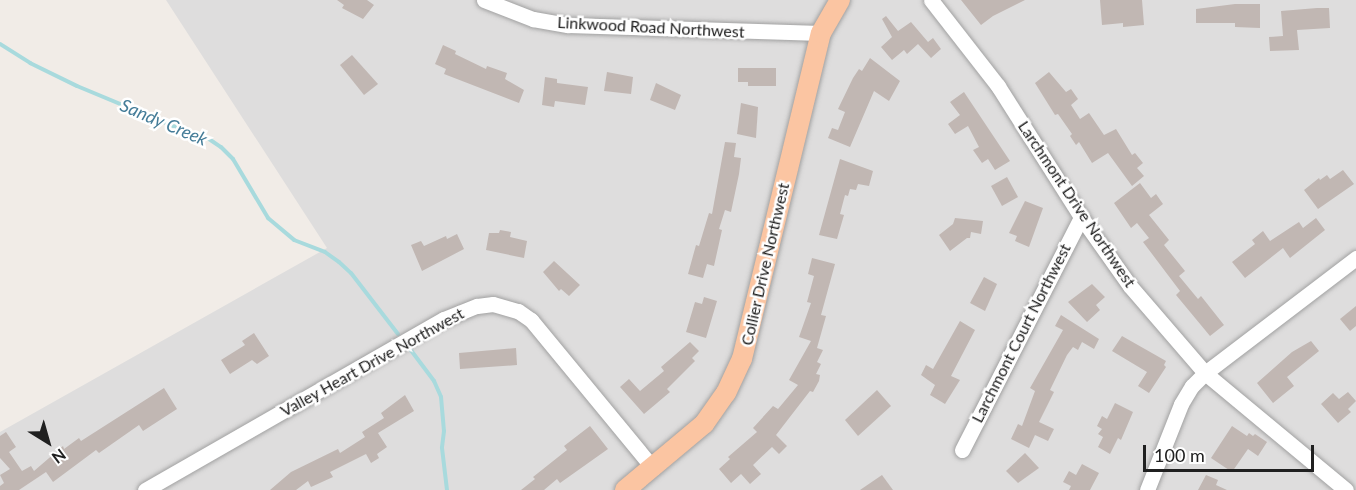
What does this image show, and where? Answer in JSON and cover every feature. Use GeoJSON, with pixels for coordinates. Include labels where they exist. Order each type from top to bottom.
{"type":"FeatureCollection","features":[{"type":"Feature","properties":{"kind":"main road","name":"Collier Drive Northwest"},"geometry":{"type":"LineString","coordinates":[[625,490],[704,424],[726,393],[742,359],[752,330],[803,102],[821,33],[840,0]]}},
{"type":"Feature","properties":{"kind":"street","name":"Larchmont Drive Northwest"},"geometry":{"type":"LineString","coordinates":[[931,0],[998,86],[1081,216],[1130,286],[1205,373],[1346,490]]}},
{"type":"Feature","properties":{"kind":"street","name":"Linkwood Road Northwest"},"geometry":{"type":"LineString","coordinates":[[488,1],[533,19],[568,25],[821,33]]}},
{"type":"Feature","properties":{"kind":"street","name":"Larchmont Court Northwest"},"geometry":{"type":"LineString","coordinates":[[962,450],[1081,216]]}},
{"type":"Feature","properties":{"kind":"street"},"geometry":{"type":"LineString","coordinates":[[1147,490],[1181,404],[1205,373],[1356,258]]}},
{"type":"Feature","properties":{"kind":"street","name":"Valley Heart Drive Northwest"},"geometry":{"type":"LineString","coordinates":[[145,490],[444,319],[477,306],[493,303],[518,311],[531,320],[653,468]]}},
{"type":"Feature","properties":{"kind":"shaded area"},"geometry":{"type":"Polygon","coordinates":[[[166,0],[1356,0],[1356,490],[0,490],[0,432],[327,248],[166,0]]]}},
{"type":"Feature","properties":{"kind":"building"},"geometry":{"type":"Polygon","coordinates":[[[337,0],[367,0],[374,5],[363,19],[342,8],[344,5],[337,0]]]}},
{"type":"Feature","properties":{"kind":"building"},"geometry":{"type":"Polygon","coordinates":[[[961,0],[1025,0],[993,16],[981,25],[961,0]]]}},
{"type":"Feature","properties":{"kind":"building"},"geometry":{"type":"Polygon","coordinates":[[[1100,0],[1142,0],[1144,25],[1123,27],[1123,23],[1102,25],[1100,0]]]}},
{"type":"Feature","properties":{"kind":"building"},"geometry":{"type":"Polygon","coordinates":[[[1235,4],[1260,4],[1260,28],[1235,27],[1235,23],[1196,23],[1196,9],[1235,4]]]}},
{"type":"Feature","properties":{"kind":"building"},"geometry":{"type":"Polygon","coordinates":[[[1329,8],[1330,28],[1297,30],[1299,50],[1270,51],[1269,37],[1283,36],[1281,11],[1329,8]]]}},
{"type":"Feature","properties":{"kind":"building"},"geometry":{"type":"Polygon","coordinates":[[[886,16],[898,31],[911,22],[928,42],[933,38],[941,49],[931,58],[918,44],[907,54],[904,50],[892,60],[881,47],[892,37],[882,19],[886,16]]]}},
{"type":"Feature","properties":{"kind":"building"},"geometry":{"type":"Polygon","coordinates":[[[443,45],[456,51],[455,54],[486,69],[487,66],[507,73],[505,79],[524,90],[519,103],[444,74],[446,69],[435,64],[443,45]]]}},
{"type":"Feature","properties":{"kind":"building"},"geometry":{"type":"Polygon","coordinates":[[[352,55],[378,84],[364,95],[340,65],[352,55]]]}},
{"type":"Feature","properties":{"kind":"building"},"geometry":{"type":"Polygon","coordinates":[[[870,58],[900,81],[889,101],[874,91],[850,147],[828,138],[832,128],[838,130],[845,112],[838,109],[853,78],[859,69],[862,71],[870,58]]]}},
{"type":"Feature","properties":{"kind":"building"},"geometry":{"type":"Polygon","coordinates":[[[738,68],[776,68],[776,86],[748,86],[748,82],[738,82],[738,68]]]}},
{"type":"Feature","properties":{"kind":"building"},"geometry":{"type":"Polygon","coordinates":[[[607,72],[633,77],[631,94],[604,91],[607,72]]]}},
{"type":"Feature","properties":{"kind":"building"},"geometry":{"type":"Polygon","coordinates":[[[1049,72],[1066,92],[1071,89],[1078,99],[1071,105],[1080,119],[1089,113],[1104,135],[1116,129],[1132,155],[1135,153],[1143,163],[1137,168],[1144,176],[1132,186],[1108,153],[1092,163],[1079,142],[1076,145],[1070,136],[1072,134],[1058,114],[1055,115],[1035,83],[1049,72]]]}},
{"type":"Feature","properties":{"kind":"building"},"geometry":{"type":"Polygon","coordinates":[[[545,77],[557,79],[557,83],[588,87],[585,105],[555,101],[554,107],[542,105],[545,77]]]}},
{"type":"Feature","properties":{"kind":"building"},"geometry":{"type":"Polygon","coordinates":[[[656,83],[681,95],[675,110],[650,100],[656,83]]]}},
{"type":"Feature","properties":{"kind":"building"},"geometry":{"type":"Polygon","coordinates":[[[964,92],[1010,161],[995,170],[988,159],[982,163],[973,150],[979,147],[968,126],[955,134],[948,124],[960,115],[950,102],[964,92]]]}},
{"type":"Feature","properties":{"kind":"building"},"geometry":{"type":"Polygon","coordinates":[[[741,103],[758,107],[756,138],[737,134],[741,103]]]}},
{"type":"Feature","properties":{"kind":"building"},"geometry":{"type":"Polygon","coordinates":[[[725,142],[736,143],[734,157],[741,158],[739,174],[731,212],[725,210],[719,229],[722,230],[714,266],[707,264],[703,278],[688,274],[696,245],[699,246],[709,213],[712,214],[725,142]]]}},
{"type":"Feature","properties":{"kind":"building"},"geometry":{"type":"Polygon","coordinates":[[[840,159],[873,171],[869,186],[858,184],[856,190],[850,189],[848,196],[845,195],[840,214],[844,215],[837,239],[819,235],[840,159]]]}},
{"type":"Feature","properties":{"kind":"building"},"geometry":{"type":"Polygon","coordinates":[[[1343,170],[1354,184],[1318,209],[1304,190],[1319,178],[1320,180],[1327,175],[1330,179],[1343,170]]]}},
{"type":"Feature","properties":{"kind":"building"},"geometry":{"type":"Polygon","coordinates":[[[1007,177],[1018,197],[1002,206],[991,186],[1007,177]]]}},
{"type":"Feature","properties":{"kind":"building"},"geometry":{"type":"Polygon","coordinates":[[[1140,183],[1151,198],[1156,194],[1163,204],[1149,215],[1169,240],[1164,245],[1185,271],[1179,276],[1198,299],[1201,296],[1224,325],[1210,336],[1176,295],[1180,291],[1143,242],[1149,238],[1137,223],[1131,228],[1114,203],[1140,183]]]}},
{"type":"Feature","properties":{"kind":"building"},"geometry":{"type":"Polygon","coordinates":[[[1025,201],[1043,208],[1029,247],[1015,241],[1017,236],[1009,233],[1025,201]]]}},
{"type":"Feature","properties":{"kind":"building"},"geometry":{"type":"Polygon","coordinates":[[[955,218],[983,221],[981,234],[971,232],[970,238],[950,251],[939,235],[953,224],[955,218]]]}},
{"type":"Feature","properties":{"kind":"building"},"geometry":{"type":"Polygon","coordinates":[[[1316,218],[1325,230],[1290,258],[1283,248],[1245,278],[1232,262],[1255,244],[1252,240],[1263,231],[1270,241],[1299,222],[1303,228],[1316,218]]]}},
{"type":"Feature","properties":{"kind":"building"},"geometry":{"type":"Polygon","coordinates":[[[500,230],[511,232],[510,237],[527,241],[524,258],[486,250],[489,233],[499,233],[500,230]]]}},
{"type":"Feature","properties":{"kind":"building"},"geometry":{"type":"Polygon","coordinates":[[[457,234],[464,249],[422,271],[411,245],[421,241],[424,246],[446,236],[447,239],[457,234]]]}},
{"type":"Feature","properties":{"kind":"building"},"geometry":{"type":"Polygon","coordinates":[[[812,258],[835,264],[821,315],[826,316],[817,348],[823,350],[817,362],[821,364],[816,374],[820,375],[819,381],[813,392],[810,391],[776,435],[787,446],[779,454],[772,447],[753,465],[761,474],[750,484],[741,474],[731,483],[719,469],[730,459],[728,457],[757,432],[753,428],[773,406],[778,409],[798,385],[789,380],[811,341],[799,337],[811,303],[807,302],[814,276],[808,274],[812,258]]]}},
{"type":"Feature","properties":{"kind":"building"},"geometry":{"type":"Polygon","coordinates":[[[554,261],[580,285],[569,296],[561,289],[559,291],[543,272],[554,261]]]}},
{"type":"Feature","properties":{"kind":"building"},"geometry":{"type":"Polygon","coordinates":[[[984,277],[997,284],[985,311],[970,303],[984,277]]]}},
{"type":"Feature","properties":{"kind":"building"},"geometry":{"type":"Polygon","coordinates":[[[1092,284],[1105,297],[1096,305],[1100,310],[1087,322],[1068,302],[1092,284]]]}},
{"type":"Feature","properties":{"kind":"building"},"geometry":{"type":"Polygon","coordinates":[[[704,297],[717,301],[706,338],[686,332],[695,302],[702,304],[704,297]]]}},
{"type":"Feature","properties":{"kind":"building"},"geometry":{"type":"Polygon","coordinates":[[[1356,306],[1356,326],[1350,331],[1340,319],[1356,306]]]}},
{"type":"Feature","properties":{"kind":"building"},"geometry":{"type":"Polygon","coordinates":[[[1061,315],[1099,339],[1094,349],[1082,342],[1078,350],[1073,347],[1067,355],[1050,390],[1054,392],[1039,422],[1054,429],[1048,441],[1035,435],[1029,448],[1011,439],[1018,424],[1022,426],[1035,391],[1030,388],[1063,330],[1055,326],[1061,315]]]}},
{"type":"Feature","properties":{"kind":"building"},"geometry":{"type":"Polygon","coordinates":[[[960,321],[975,330],[951,376],[960,380],[945,404],[930,395],[935,385],[921,375],[926,365],[933,369],[960,321]]]}},
{"type":"Feature","properties":{"kind":"building"},"geometry":{"type":"Polygon","coordinates":[[[254,333],[269,356],[257,364],[252,360],[230,374],[221,360],[245,345],[242,341],[254,333]]]}},
{"type":"Feature","properties":{"kind":"building"},"geometry":{"type":"Polygon","coordinates":[[[1122,336],[1166,361],[1164,365],[1166,367],[1149,393],[1138,386],[1147,372],[1112,351],[1122,336]]]}},
{"type":"Feature","properties":{"kind":"building"},"geometry":{"type":"Polygon","coordinates":[[[1311,341],[1319,351],[1287,377],[1294,386],[1273,403],[1257,383],[1292,352],[1311,341]]]}},
{"type":"Feature","properties":{"kind":"building"},"geometry":{"type":"Polygon","coordinates":[[[690,342],[699,351],[692,358],[695,361],[667,389],[670,392],[644,414],[620,387],[629,379],[640,391],[664,371],[661,367],[690,342]]]}},
{"type":"Feature","properties":{"kind":"building"},"geometry":{"type":"Polygon","coordinates":[[[516,348],[517,365],[460,369],[459,353],[516,348]]]}},
{"type":"Feature","properties":{"kind":"building"},"geometry":{"type":"Polygon","coordinates":[[[164,388],[177,409],[143,431],[139,425],[99,453],[96,450],[53,482],[46,472],[19,490],[0,490],[0,486],[4,483],[0,475],[10,469],[0,458],[0,436],[6,432],[16,447],[9,452],[22,471],[31,466],[34,471],[63,446],[64,449],[79,438],[81,441],[164,388]]]}},
{"type":"Feature","properties":{"kind":"building"},"geometry":{"type":"Polygon","coordinates":[[[877,390],[891,406],[858,436],[845,420],[877,390]]]}},
{"type":"Feature","properties":{"kind":"building"},"geometry":{"type":"Polygon","coordinates":[[[1348,392],[1356,401],[1348,409],[1351,412],[1338,423],[1321,404],[1333,393],[1339,399],[1348,392]]]}},
{"type":"Feature","properties":{"kind":"building"},"geometry":{"type":"Polygon","coordinates":[[[405,395],[414,411],[378,433],[387,447],[377,454],[379,458],[371,463],[366,454],[330,472],[333,477],[311,487],[308,481],[296,490],[270,490],[291,472],[338,449],[340,453],[365,437],[362,432],[384,418],[381,413],[405,395]]]}},
{"type":"Feature","properties":{"kind":"building"},"geometry":{"type":"Polygon","coordinates":[[[1115,403],[1133,412],[1121,440],[1118,438],[1110,454],[1098,447],[1103,437],[1098,434],[1102,429],[1097,426],[1102,416],[1107,419],[1115,403]]]}},
{"type":"Feature","properties":{"kind":"building"},"geometry":{"type":"Polygon","coordinates":[[[590,426],[608,449],[560,483],[557,479],[544,490],[521,490],[535,479],[533,477],[567,450],[564,446],[590,426]]]}},
{"type":"Feature","properties":{"kind":"building"},"geometry":{"type":"Polygon","coordinates":[[[1232,426],[1247,436],[1249,433],[1253,436],[1255,434],[1267,442],[1258,456],[1248,449],[1232,472],[1211,458],[1232,426]]]}},
{"type":"Feature","properties":{"kind":"building"},"geometry":{"type":"Polygon","coordinates":[[[1025,453],[1039,468],[1018,483],[1006,471],[1025,453]]]}},
{"type":"Feature","properties":{"kind":"building"},"geometry":{"type":"Polygon","coordinates":[[[1082,464],[1099,473],[1090,490],[1069,490],[1071,486],[1063,482],[1069,471],[1076,475],[1082,464]]]}},
{"type":"Feature","properties":{"kind":"building"},"geometry":{"type":"Polygon","coordinates":[[[882,475],[893,490],[860,490],[882,475]]]}},
{"type":"Feature","properties":{"kind":"building"},"geometry":{"type":"Polygon","coordinates":[[[1206,475],[1218,480],[1216,485],[1227,490],[1198,490],[1206,475]]]}},
{"type":"Feature","properties":{"kind":"waterway","name":"Sandy Creek"},"geometry":{"type":"LineString","coordinates":[[0,44],[30,63],[77,86],[190,133],[206,137],[221,147],[233,159],[268,218],[294,240],[325,252],[339,262],[351,273],[398,334]]}},
{"type":"Feature","properties":{"kind":"waterway","name":"Sandy Creek"},"geometry":{"type":"LineString","coordinates":[[410,349],[434,381],[441,397],[444,431],[442,448],[447,490]]}}]}
